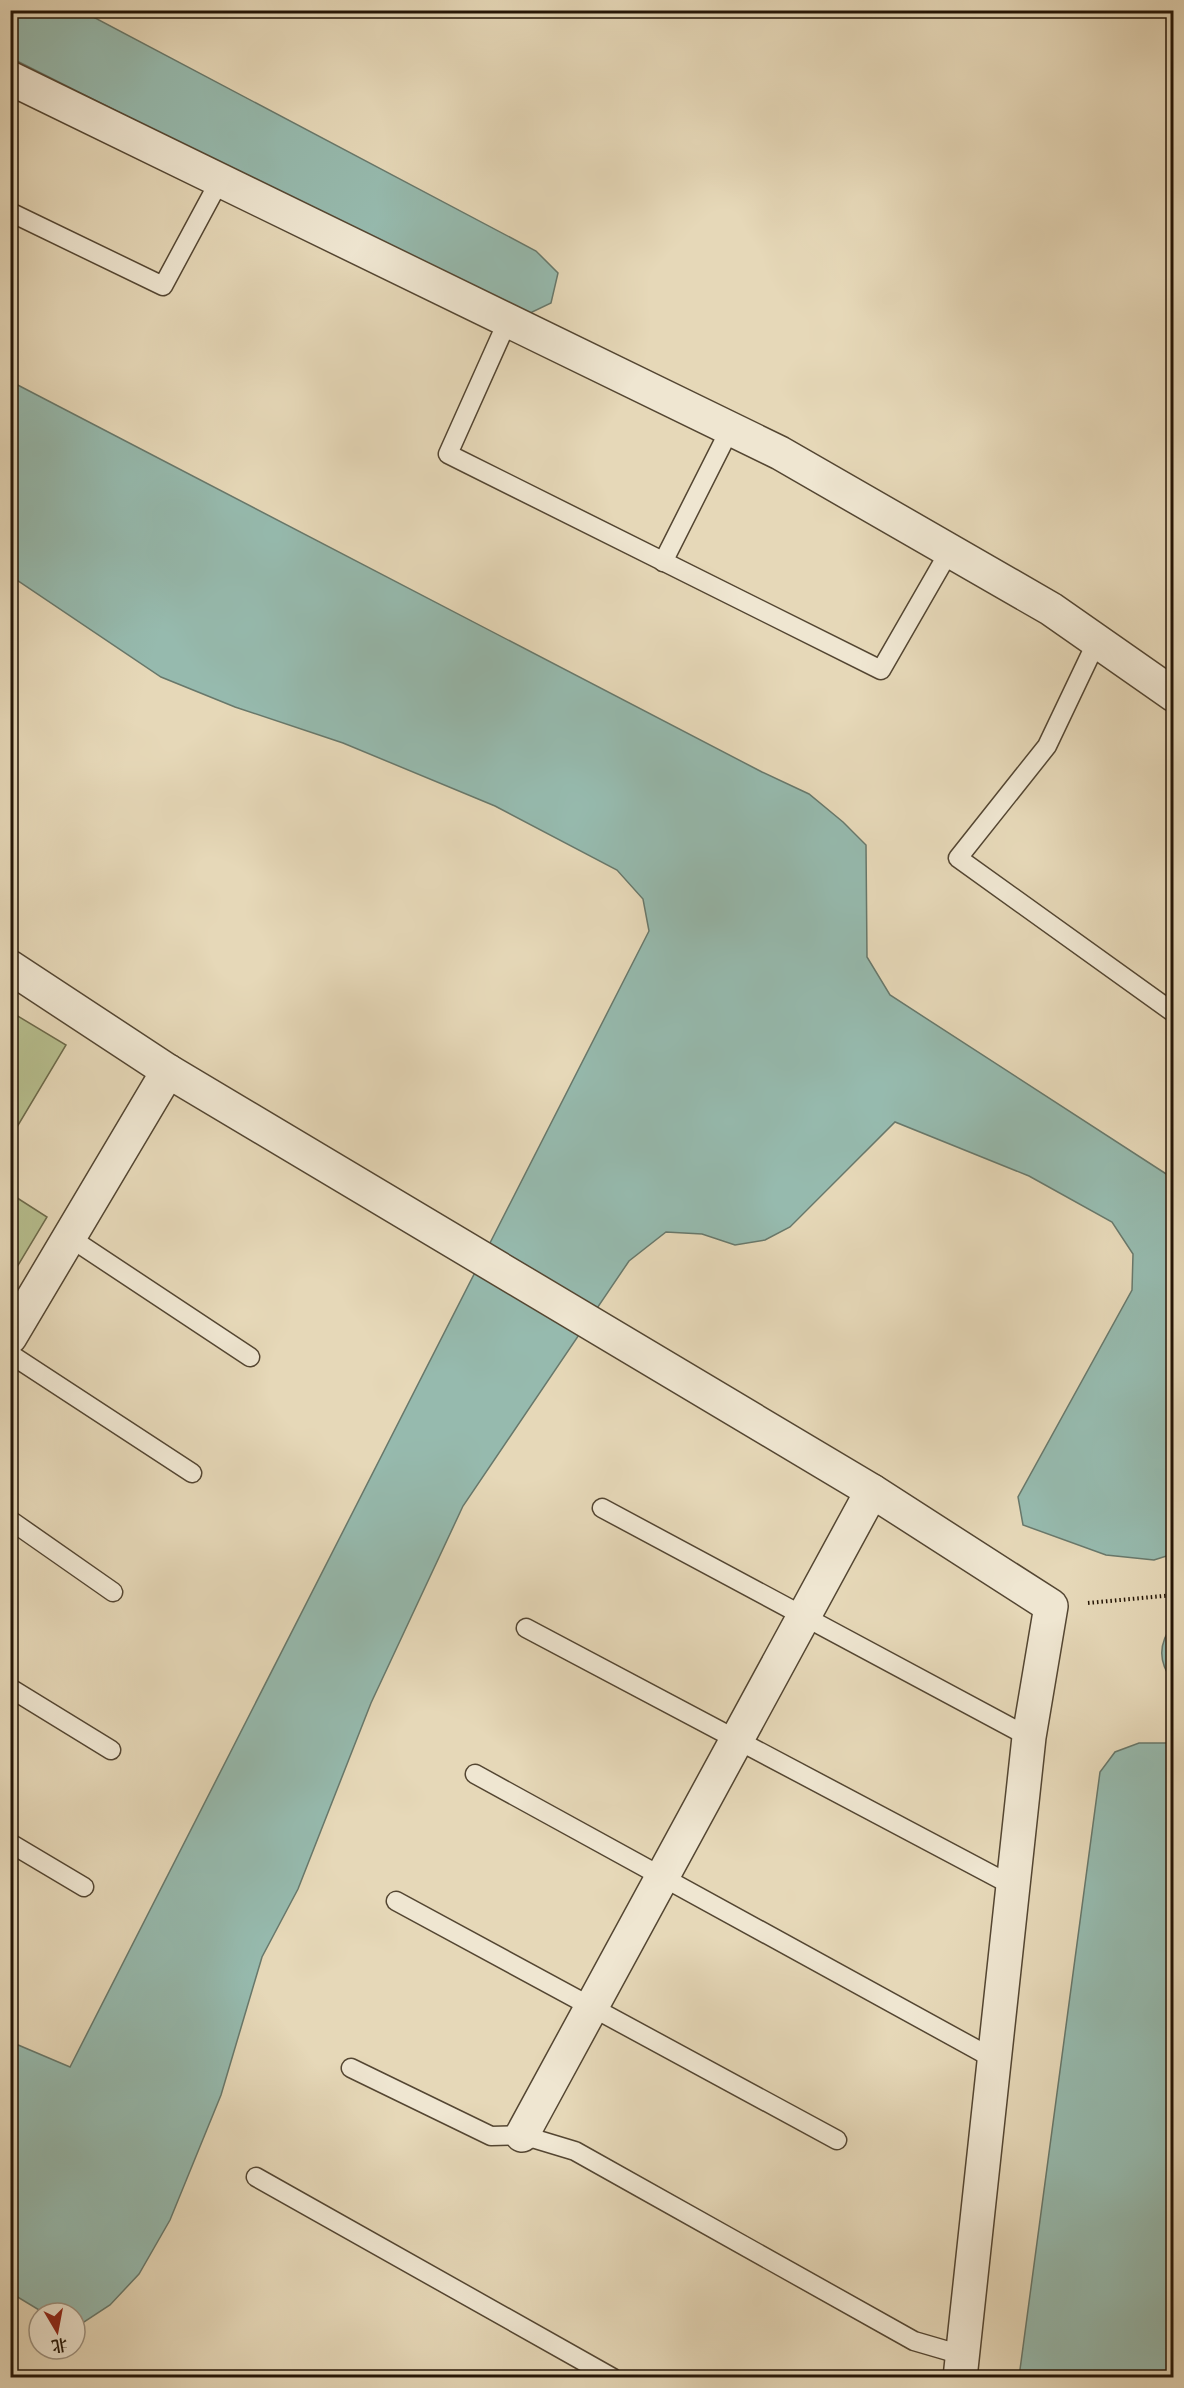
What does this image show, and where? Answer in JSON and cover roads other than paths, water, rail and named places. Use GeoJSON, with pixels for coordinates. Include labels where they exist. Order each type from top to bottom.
{"type":"FeatureCollection","features":[{"type":"Feature","properties":{"kind":"street"},"geometry":{"type":"LineString","coordinates":[[10,78],[780,453],[1051,609],[1173,695]]}},
{"type":"Feature","properties":{"kind":"street"},"geometry":{"type":"LineString","coordinates":[[10,967],[168,1071],[872,1491],[1051,1606],[1029,1737],[961,2366]]}},
{"type":"Feature","properties":{"kind":"street"},"geometry":{"type":"LineString","coordinates":[[10,1337],[168,1071]]}},
{"type":"Feature","properties":{"kind":"street"},"geometry":{"type":"LineString","coordinates":[[522,2135],[872,1491]]}},
{"type":"Feature","properties":{"kind":"lane"},"geometry":{"type":"LineString","coordinates":[[10,212],[163,286],[220,180]]}},
{"type":"Feature","properties":{"kind":"lane"},"geometry":{"type":"LineString","coordinates":[[508,320],[448,454],[881,670],[950,550]]}},
{"type":"Feature","properties":{"kind":"lane"},"geometry":{"type":"LineString","coordinates":[[663,562],[730,429]]}},
{"type":"Feature","properties":{"kind":"lane"},"geometry":{"type":"LineString","coordinates":[[1097,641],[1047,746],[958,858],[1173,1013]]}},
{"type":"Feature","properties":{"kind":"lane"},"geometry":{"type":"LineString","coordinates":[[69,1237],[250,1357]]}},
{"type":"Feature","properties":{"kind":"lane"},"geometry":{"type":"LineString","coordinates":[[10,1354],[192,1473]]}},
{"type":"Feature","properties":{"kind":"lane"},"geometry":{"type":"LineString","coordinates":[[602,1508],[1029,1737]]}},
{"type":"Feature","properties":{"kind":"lane"},"geometry":{"type":"LineString","coordinates":[[10,1520],[113,1592]]}},
{"type":"Feature","properties":{"kind":"lane"},"geometry":{"type":"LineString","coordinates":[[526,1628],[1013,1886]]}},
{"type":"Feature","properties":{"kind":"lane"},"geometry":{"type":"LineString","coordinates":[[10,1688],[111,1750]]}},
{"type":"Feature","properties":{"kind":"lane"},"geometry":{"type":"LineString","coordinates":[[475,1774],[994,2059]]}},
{"type":"Feature","properties":{"kind":"lane"},"geometry":{"type":"LineString","coordinates":[[10,1843],[84,1887]]}},
{"type":"Feature","properties":{"kind":"lane"},"geometry":{"type":"LineString","coordinates":[[396,1901],[837,2140]]}},
{"type":"Feature","properties":{"kind":"lane"},"geometry":{"type":"LineString","coordinates":[[351,2068],[491,2136],[522,2135],[575,2151],[961,2366]]}},
{"type":"Feature","properties":{"kind":"lane"},"geometry":{"type":"LineString","coordinates":[[256,2177],[613,2378]]}},
{"type":"Feature","properties":{"kind":"water"},"geometry":{"type":"Polygon","coordinates":[[[10,11],[82,11],[536,251],[558,273],[551,303],[524,316],[11,58],[10,11]]]}},
{"type":"Feature","properties":{"kind":"water"},"geometry":{"type":"Polygon","coordinates":[[[10,381],[762,772],[809,794],[843,822],[866,845],[867,957],[890,995],[1174,1179],[1173,1554],[1154,1560],[1106,1555],[1023,1525],[1018,1497],[1132,1290],[1133,1254],[1112,1222],[1029,1176],[895,1122],[790,1227],[765,1240],[735,1245],[702,1234],[666,1232],[629,1261],[463,1506],[371,1703],[298,1889],[262,1957],[221,2095],[170,2220],[139,2274],[110,2305],[87,2320],[87,2301],[27,2303],[11,2293],[11,2042],[70,2067],[649,931],[643,899],[617,870],[495,806],[343,743],[235,707],[161,677],[11,576],[10,381]]]}},
{"type":"Feature","properties":{"kind":"water"},"geometry":{"type":"Polygon","coordinates":[[[1173,1624],[1173,1682],[1162,1660],[1162,1646],[1173,1624]]]}},
{"type":"Feature","properties":{"kind":"water"},"geometry":{"type":"Polygon","coordinates":[[[1139,1743],[1173,1743],[1173,2377],[1019,2377],[1100,1772],[1115,1752],[1139,1743]]]}}]}
